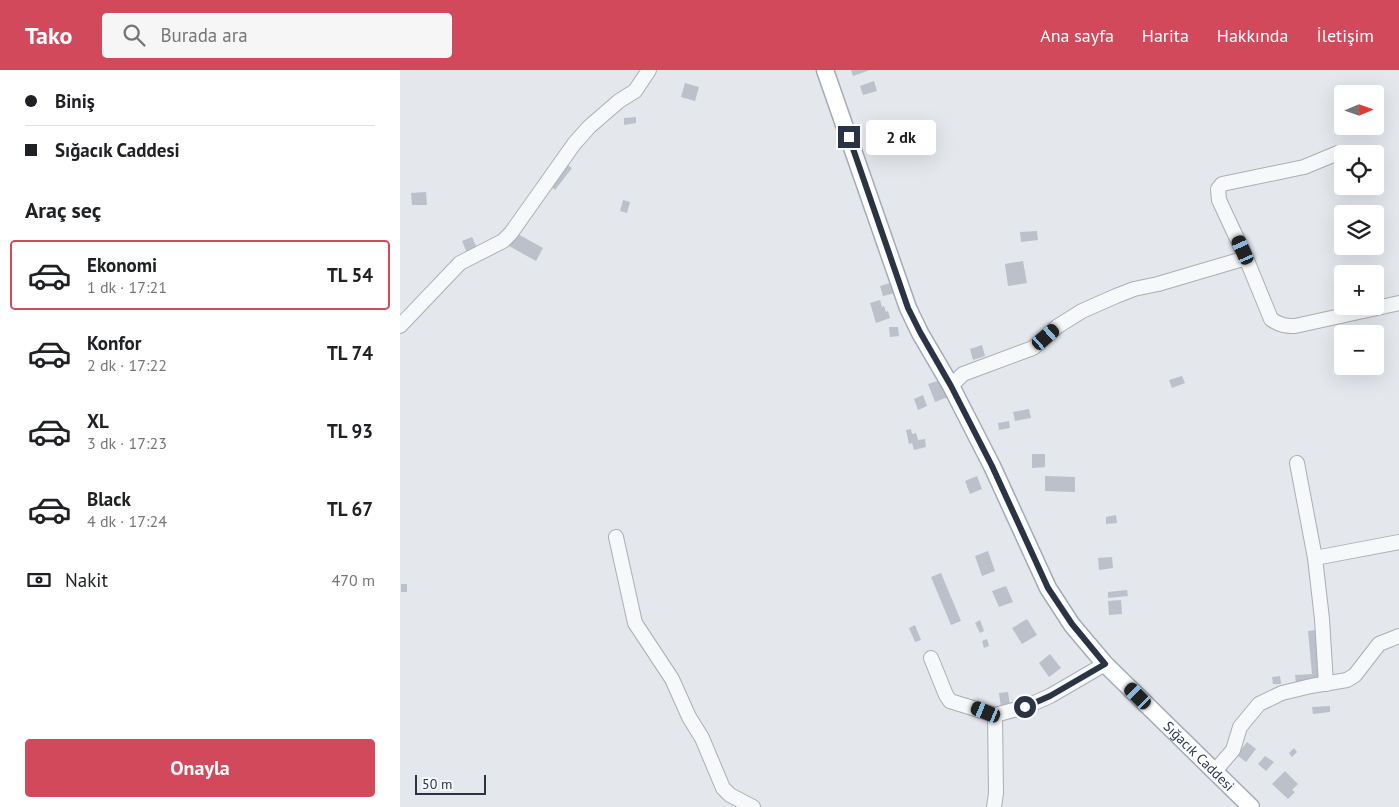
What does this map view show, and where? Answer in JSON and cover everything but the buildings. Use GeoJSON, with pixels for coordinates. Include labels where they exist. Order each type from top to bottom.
{"type":"FeatureCollection","features":[{"type":"Feature","properties":{"kind":"main road","name":"Sığacık Caddesi"},"geometry":{"type":"LineString","coordinates":[[825,70],[908,308],[992,466],[1048,588],[1072,624],[1105,664],[1251,807]]}},
{"type":"Feature","properties":{"kind":"street"},"geometry":{"type":"LineString","coordinates":[[400,326],[460,263],[503,241],[511,233],[574,144],[589,127],[618,101],[635,91],[649,70]]}},
{"type":"Feature","properties":{"kind":"street"},"geometry":{"type":"LineString","coordinates":[[1334,155],[1304,167],[1222,184],[1218,189],[1219,200],[1271,318],[1277,324],[1295,326],[1399,303]]}},
{"type":"Feature","properties":{"kind":"street"},"geometry":{"type":"LineString","coordinates":[[951,386],[963,374],[1033,348],[1058,326],[1082,311],[1116,296],[1134,289],[1158,284],[1246,258]]}},
{"type":"Feature","properties":{"kind":"street"},"geometry":{"type":"LineString","coordinates":[[1297,463],[1315,558],[1322,619],[1326,684]]}},
{"type":"Feature","properties":{"kind":"street"},"geometry":{"type":"LineString","coordinates":[[616,537],[635,623],[672,679],[689,717],[702,738],[723,788],[730,795],[753,807]]}},
{"type":"Feature","properties":{"kind":"street"},"geometry":{"type":"LineString","coordinates":[[1315,558],[1399,542]]}},
{"type":"Feature","properties":{"kind":"street"},"geometry":{"type":"LineString","coordinates":[[1215,771],[1233,750],[1240,727],[1259,704],[1282,693],[1347,680],[1355,675],[1379,644],[1399,636]]}},
{"type":"Feature","properties":{"kind":"street"},"geometry":{"type":"LineString","coordinates":[[931,658],[950,700],[995,715],[1025,707],[1050,696],[1105,664]]}},
{"type":"Feature","properties":{"kind":"street"},"geometry":{"type":"LineString","coordinates":[[994,807],[996,792],[995,715]]}},
{"type":"Feature","properties":{"kind":"route"},"geometry":{"type":"LineString","coordinates":[[849,137],[908,308],[992,466],[1048,588],[1072,624],[1105,664],[1050,696],[1025,707]]}}]}
